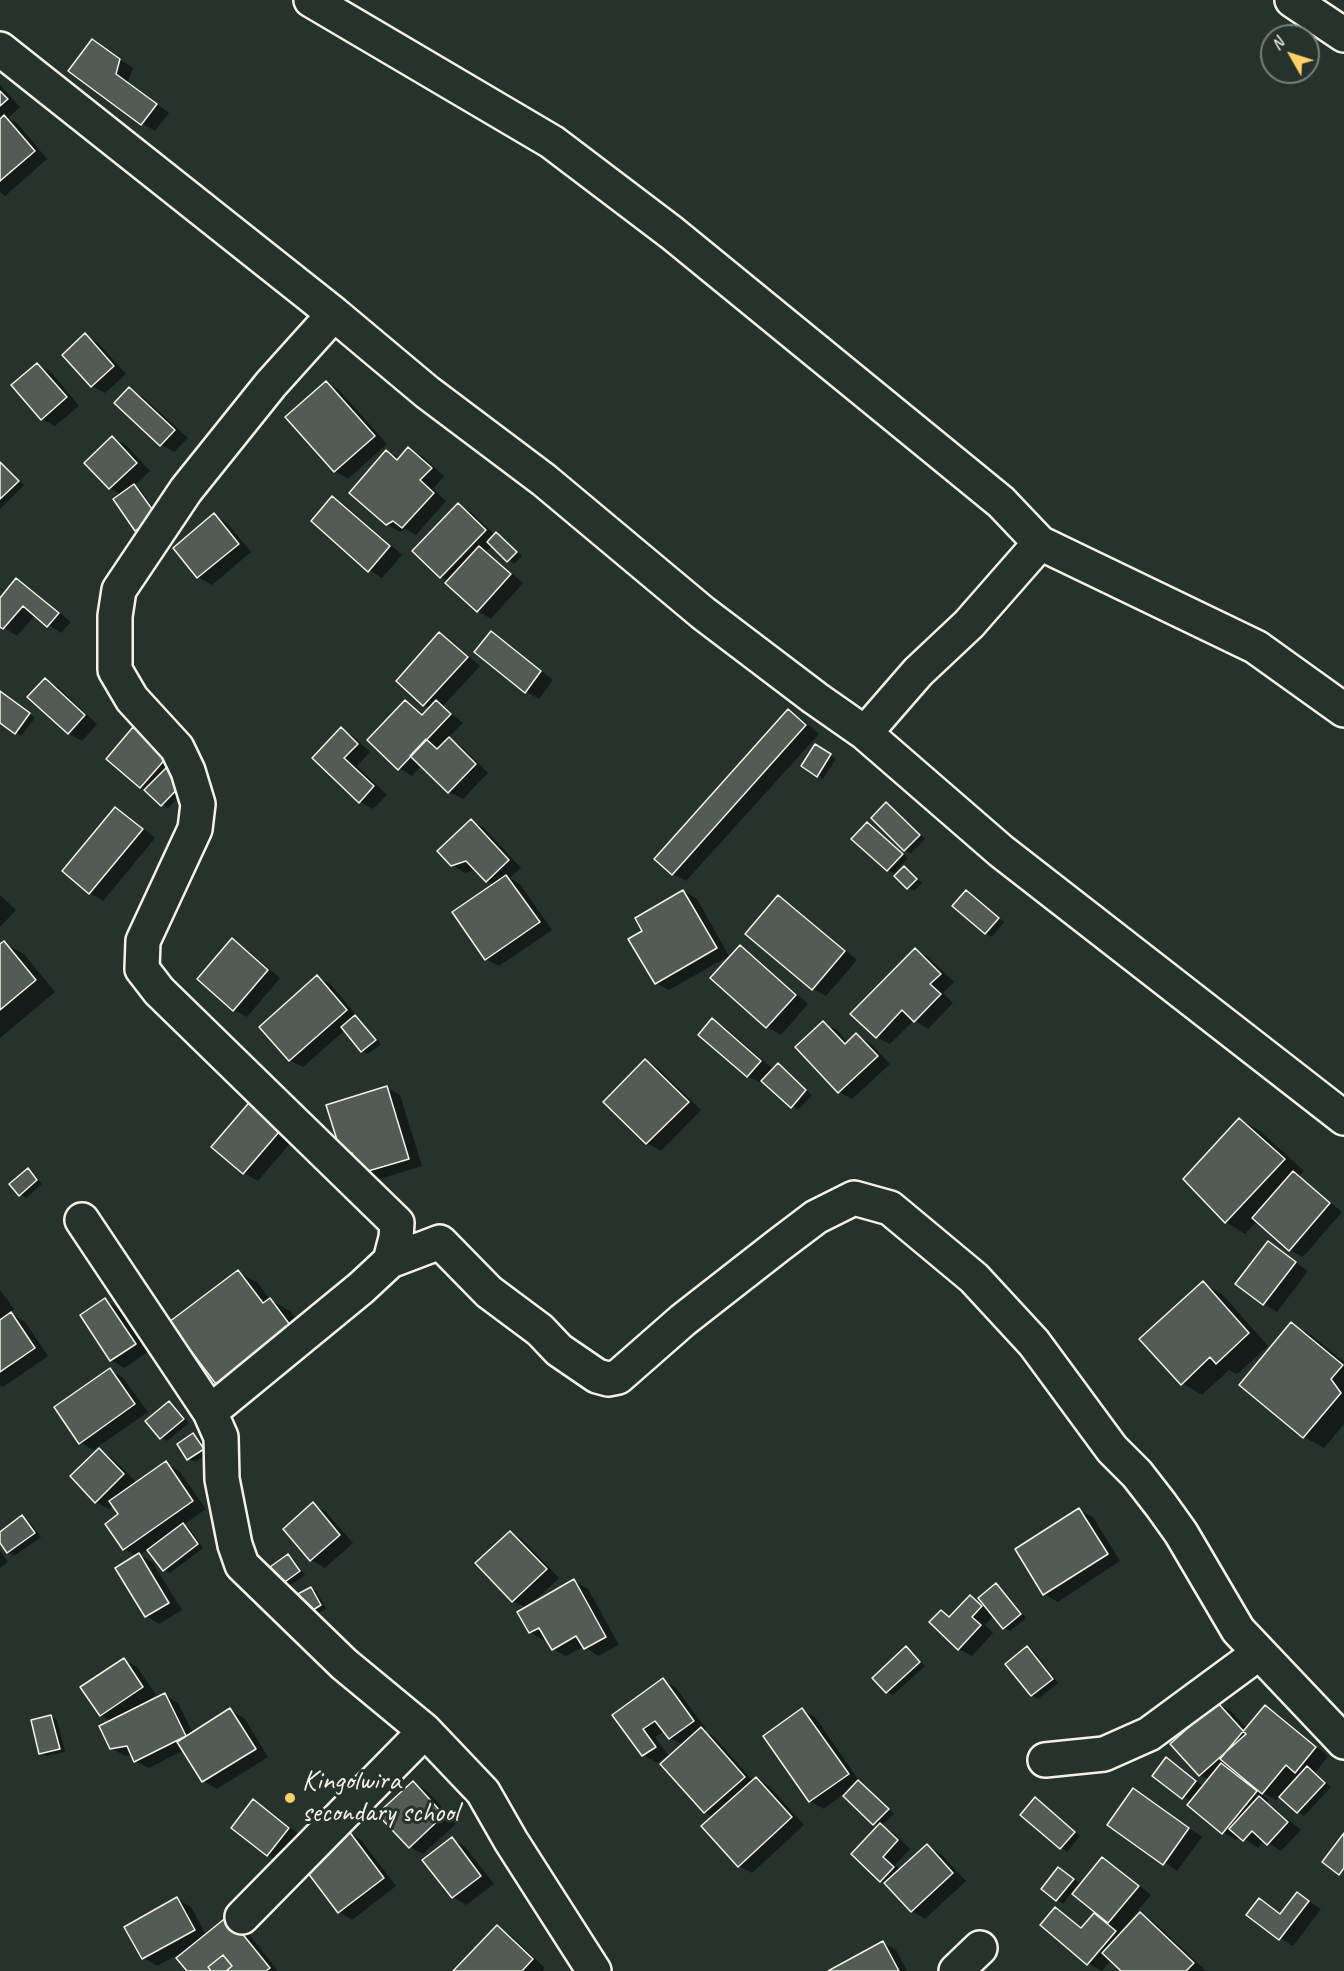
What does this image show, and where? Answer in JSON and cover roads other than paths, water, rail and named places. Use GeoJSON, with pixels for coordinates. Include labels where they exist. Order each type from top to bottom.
{"type":"FeatureCollection","features":[{"type":"Feature","properties":{"kind":"street"},"geometry":{"type":"LineString","coordinates":[[311,0],[552,142],[672,233],[1001,502],[1040,543],[1256,647],[1344,710]]}},
{"type":"Feature","properties":{"kind":"street"},"geometry":{"type":"LineString","coordinates":[[1292,0],[1344,35]]}},
{"type":"Feature","properties":{"kind":"street"},"geometry":{"type":"LineString","coordinates":[[0,49],[334,314],[427,392],[544,480],[703,613],[865,733],[1001,851],[1344,1118]]}},
{"type":"Feature","properties":{"kind":"street"},"geometry":{"type":"LineString","coordinates":[[334,314],[271,384],[186,490],[119,590],[115,616],[115,670],[132,699],[177,748],[188,771],[198,804],[195,829],[143,941],[142,969],[159,991],[397,1223],[390,1261]]}},
{"type":"Feature","properties":{"kind":"street"},"geometry":{"type":"LineString","coordinates":[[865,733],[918,672],[969,624],[1040,543]]}},
{"type":"Feature","properties":{"kind":"street"},"geometry":{"type":"LineString","coordinates":[[210,1412],[362,1288],[390,1261],[440,1242],[489,1293],[540,1330],[559,1350],[591,1373],[608,1379],[624,1373],[683,1320],[816,1217],[854,1198],[890,1208],[974,1278],[1034,1343],[1113,1449],[1137,1474],[1181,1533],[1238,1630],[1344,1742]]}},
{"type":"Feature","properties":{"kind":"street"},"geometry":{"type":"LineString","coordinates":[[82,1220],[210,1412],[221,1437],[222,1479],[235,1545],[242,1566],[344,1664],[425,1731],[483,1792],[511,1841],[594,1971]]}},
{"type":"Feature","properties":{"kind":"street"},"geometry":{"type":"LineString","coordinates":[[1045,1760],[1104,1754],[1149,1734],[1259,1653]]}},
{"type":"Feature","properties":{"kind":"street"},"geometry":{"type":"LineString","coordinates":[[242,1917],[425,1731]]}},
{"type":"Feature","properties":{"kind":"street"},"geometry":{"type":"LineString","coordinates":[[956,1971],[980,1948]]}},
{"type":"Feature","properties":{"kind":"place","name":"Kingolwira secondary school"},"geometry":{"type":"Point","coordinates":[290,1798]}}]}
